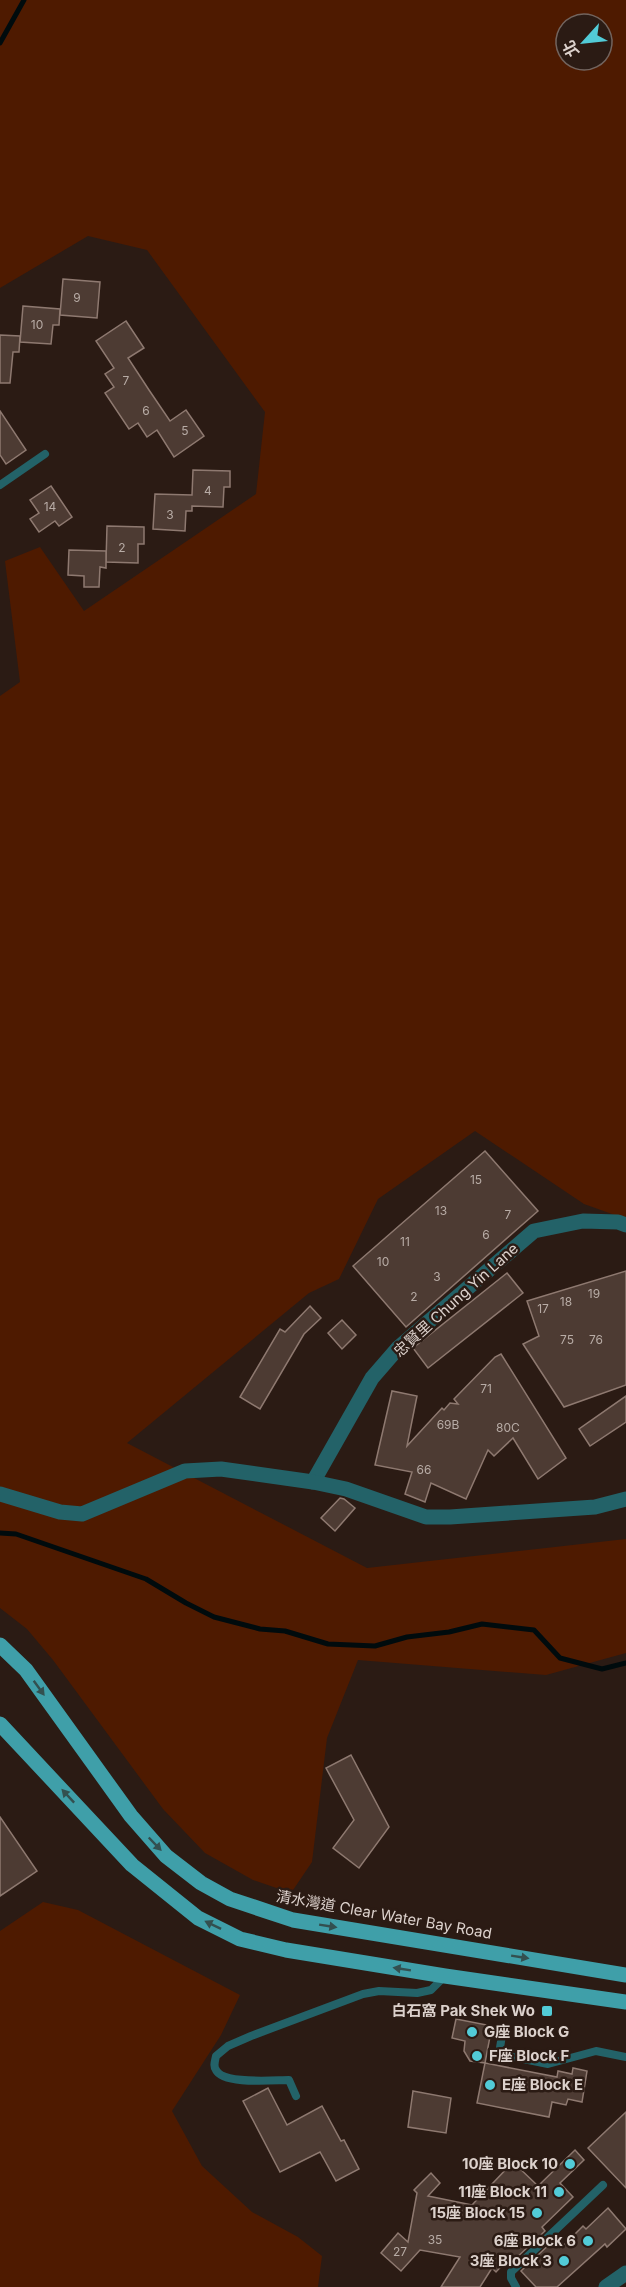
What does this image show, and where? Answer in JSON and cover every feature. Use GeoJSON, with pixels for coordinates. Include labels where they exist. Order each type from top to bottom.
{"type":"FeatureCollection","features":[{"type":"Feature","properties":{"kind":"main road","name":"清水灣道 Clear Water Bay Road"},"geometry":{"type":"LineString","coordinates":[[0,1645],[26,1670],[149,1838],[184,1871],[214,1891],[248,1906],[293,1920],[626,1975]]}},
{"type":"Feature","properties":{"kind":"main road"},"geometry":{"type":"LineString","coordinates":[[0,1724],[132,1865],[198,1918],[240,1939],[286,1950],[445,1976],[626,2002]]}},
{"type":"Feature","properties":{"kind":"street","name":"忠賢里 Chung Yin Lane"},"geometry":{"type":"LineString","coordinates":[[313,1482],[372,1378],[398,1348],[534,1230],[583,1221],[618,1222],[626,1225]]}},
{"type":"Feature","properties":{"kind":"street"},"geometry":{"type":"LineString","coordinates":[[0,1494],[60,1512],[82,1514],[185,1471],[221,1469],[346,1489],[426,1517],[595,1507],[626,1499]]}},
{"type":"Feature","properties":{"kind":"street"},"geometry":{"type":"LineString","coordinates":[[606,2287],[626,2273]]}},
{"type":"Feature","properties":{"kind":"lane"},"geometry":{"type":"LineString","coordinates":[[0,485],[45,454]]}},
{"type":"Feature","properties":{"kind":"lane"},"geometry":{"type":"LineString","coordinates":[[296,2096],[289,2080],[246,2080],[222,2076],[216,2072],[214,2067],[216,2056],[228,2046],[251,2036],[363,1994],[379,1991],[417,1993],[431,1990],[445,1976]]}},
{"type":"Feature","properties":{"kind":"lane"},"geometry":{"type":"LineString","coordinates":[[504,2029],[499,2054],[548,2064],[596,2051],[626,2057]]}},
{"type":"Feature","properties":{"kind":"lane"},"geometry":{"type":"LineString","coordinates":[[516,2287],[511,2278],[511,2272],[603,2185]]}},
{"type":"Feature","properties":{"kind":"shaded area"},"geometry":{"type":"Polygon","coordinates":[[[0,0],[626,0],[626,1219],[584,1204],[475,1131],[378,1199],[339,1279],[309,1293],[127,1443],[367,1568],[626,1539],[626,1653],[546,1675],[358,1660],[327,1738],[312,1862],[291,1893],[253,1880],[205,1853],[163,1809],[53,1660],[27,1629],[0,1608],[0,696],[20,682],[5,561],[40,547],[84,611],[256,494],[265,412],[147,250],[88,236],[0,288],[0,0]]]}},
{"type":"Feature","properties":{"kind":"shaded area"},"geometry":{"type":"Polygon","coordinates":[[[43,1902],[78,1910],[240,1995],[221,2035],[172,2111],[202,2166],[252,2212],[298,2237],[322,2256],[318,2287],[0,2287],[0,1931],[43,1902]]]}},
{"type":"Feature","properties":{"kind":"building"},"geometry":{"type":"Polygon","coordinates":[[[63,279],[100,282],[97,318],[60,315],[63,279]]]}},
{"type":"Feature","properties":{"kind":"building"},"geometry":{"type":"Polygon","coordinates":[[[23,306],[60,309],[59,325],[53,325],[51,344],[20,342],[23,306]]]}},
{"type":"Feature","properties":{"kind":"building"},"geometry":{"type":"Polygon","coordinates":[[[126,321],[144,348],[128,358],[170,421],[186,410],[204,436],[174,457],[157,430],[147,437],[138,423],[129,429],[105,393],[114,387],[105,374],[114,368],[96,341],[126,321]]]}},
{"type":"Feature","properties":{"kind":"building"},"geometry":{"type":"Polygon","coordinates":[[[0,335],[20,336],[19,352],[13,352],[10,383],[0,383],[0,335]]]}},
{"type":"Feature","properties":{"kind":"building"},"geometry":{"type":"Polygon","coordinates":[[[0,411],[26,450],[6,464],[0,455],[0,411]]]}},
{"type":"Feature","properties":{"kind":"building"},"geometry":{"type":"Polygon","coordinates":[[[193,470],[230,471],[230,487],[224,487],[223,507],[192,506],[192,511],[186,511],[185,531],[153,529],[155,494],[192,495],[193,470]]]}},
{"type":"Feature","properties":{"kind":"building"},"geometry":{"type":"Polygon","coordinates":[[[51,486],[72,517],[59,526],[55,521],[39,532],[30,519],[39,513],[30,500],[51,486]]]}},
{"type":"Feature","properties":{"kind":"building"},"geometry":{"type":"Polygon","coordinates":[[[107,526],[144,527],[144,544],[138,544],[138,563],[106,562],[107,526]]]}},
{"type":"Feature","properties":{"kind":"building"},"geometry":{"type":"Polygon","coordinates":[[[69,550],[106,551],[106,568],[100,567],[99,587],[84,587],[84,576],[68,575],[69,550]]]}},
{"type":"Feature","properties":{"kind":"building"},"geometry":{"type":"Polygon","coordinates":[[[485,1151],[538,1211],[406,1327],[353,1266],[485,1151]]]}},
{"type":"Feature","properties":{"kind":"building"},"geometry":{"type":"Polygon","coordinates":[[[626,1271],[626,1385],[564,1407],[523,1344],[539,1336],[527,1301],[626,1271]]]}},
{"type":"Feature","properties":{"kind":"building"},"geometry":{"type":"Polygon","coordinates":[[[507,1273],[523,1293],[428,1368],[413,1348],[507,1273]]]}},
{"type":"Feature","properties":{"kind":"building"},"geometry":{"type":"Polygon","coordinates":[[[310,1306],[321,1318],[304,1334],[260,1409],[240,1397],[280,1329],[285,1332],[310,1306]]]}},
{"type":"Feature","properties":{"kind":"building"},"geometry":{"type":"Polygon","coordinates":[[[342,1320],[356,1335],[342,1349],[328,1333],[342,1320]]]}},
{"type":"Feature","properties":{"kind":"building"},"geometry":{"type":"Polygon","coordinates":[[[501,1354],[566,1458],[538,1479],[513,1438],[494,1456],[488,1450],[466,1499],[431,1483],[425,1502],[405,1494],[412,1472],[375,1465],[392,1391],[417,1396],[407,1446],[442,1408],[444,1410],[450,1403],[458,1404],[454,1399],[495,1357],[501,1354]]]}},
{"type":"Feature","properties":{"kind":"building"},"geometry":{"type":"Polygon","coordinates":[[[626,1396],[626,1422],[590,1446],[579,1429],[626,1396]]]}},
{"type":"Feature","properties":{"kind":"building"},"geometry":{"type":"Polygon","coordinates":[[[340,1498],[355,1508],[335,1531],[321,1518],[340,1498]]]}},
{"type":"Feature","properties":{"kind":"building"},"geometry":{"type":"Polygon","coordinates":[[[351,1755],[389,1827],[359,1868],[333,1848],[354,1820],[326,1768],[351,1755]]]}},
{"type":"Feature","properties":{"kind":"building"},"geometry":{"type":"Polygon","coordinates":[[[0,1817],[37,1871],[0,1896],[0,1817]]]}},
{"type":"Feature","properties":{"kind":"building","name":"G座 Block G"},"geometry":{"type":"Polygon","coordinates":[[[456,2019],[492,2026],[485,2063],[470,2061],[464,2051],[465,2041],[452,2038],[456,2019]]]}},
{"type":"Feature","properties":{"kind":"building"},"geometry":{"type":"Polygon","coordinates":[[[485,2063],[557,2077],[558,2071],[572,2074],[573,2068],[587,2071],[582,2102],[568,2099],[566,2105],[552,2102],[549,2117],[477,2103],[485,2063]]]}},
{"type":"Feature","properties":{"kind":"building"},"geometry":{"type":"Polygon","coordinates":[[[268,2088],[287,2125],[322,2106],[359,2169],[336,2181],[320,2152],[280,2172],[243,2101],[268,2088]]]}},
{"type":"Feature","properties":{"kind":"building"},"geometry":{"type":"Polygon","coordinates":[[[413,2091],[451,2098],[446,2133],[408,2127],[413,2091]]]}},
{"type":"Feature","properties":{"kind":"building"},"geometry":{"type":"Polygon","coordinates":[[[626,2112],[626,2188],[588,2148],[626,2112]]]}},
{"type":"Feature","properties":{"kind":"building"},"geometry":{"type":"Polygon","coordinates":[[[575,2150],[584,2160],[560,2183],[573,2197],[542,2227],[545,2231],[512,2262],[509,2258],[496,2272],[492,2268],[480,2287],[441,2287],[460,2257],[420,2250],[401,2271],[381,2253],[398,2233],[408,2242],[417,2193],[414,2190],[431,2173],[440,2183],[428,2196],[472,2205],[513,2162],[538,2186],[575,2150]]]}},
{"type":"Feature","properties":{"kind":"building"},"geometry":{"type":"Polygon","coordinates":[[[608,2208],[626,2229],[607,2247],[605,2244],[557,2287],[536,2287],[521,2271],[554,2240],[561,2248],[583,2226],[586,2229],[608,2208]]]}},
{"type":"Feature","properties":{"kind":"waterway"},"geometry":{"type":"LineString","coordinates":[[0,43],[24,0]]}},
{"type":"Feature","properties":{"kind":"waterway"},"geometry":{"type":"LineString","coordinates":[[0,1533],[16,1534],[146,1579],[214,1617],[260,1629],[285,1631],[328,1644],[375,1646],[407,1637],[449,1632],[482,1624],[534,1630],[560,1658],[602,1669],[626,1663]]}},
{"type":"Feature","properties":{"kind":"place","name":"白石窩 Pak Shek Wo"},"geometry":{"type":"Point","coordinates":[547,2011]}},
{"type":"Feature","properties":{"kind":"place","name":"G座 Block G"},"geometry":{"type":"Point","coordinates":[472,2032]}},
{"type":"Feature","properties":{"kind":"place","name":"F座 Block F"},"geometry":{"type":"Point","coordinates":[477,2056]}},
{"type":"Feature","properties":{"kind":"place","name":"E座 Block E"},"geometry":{"type":"Point","coordinates":[490,2085]}},
{"type":"Feature","properties":{"kind":"place","name":"10座 Block 10"},"geometry":{"type":"Point","coordinates":[570,2164]}},
{"type":"Feature","properties":{"kind":"place","name":"11座 Block 11"},"geometry":{"type":"Point","coordinates":[559,2192]}},
{"type":"Feature","properties":{"kind":"place","name":"15座 Block 15"},"geometry":{"type":"Point","coordinates":[537,2213]}},
{"type":"Feature","properties":{"kind":"place","name":"6座 Block 6"},"geometry":{"type":"Point","coordinates":[588,2241]}},
{"type":"Feature","properties":{"kind":"place","name":"3座 Block 3"},"geometry":{"type":"Point","coordinates":[564,2261]}}]}
